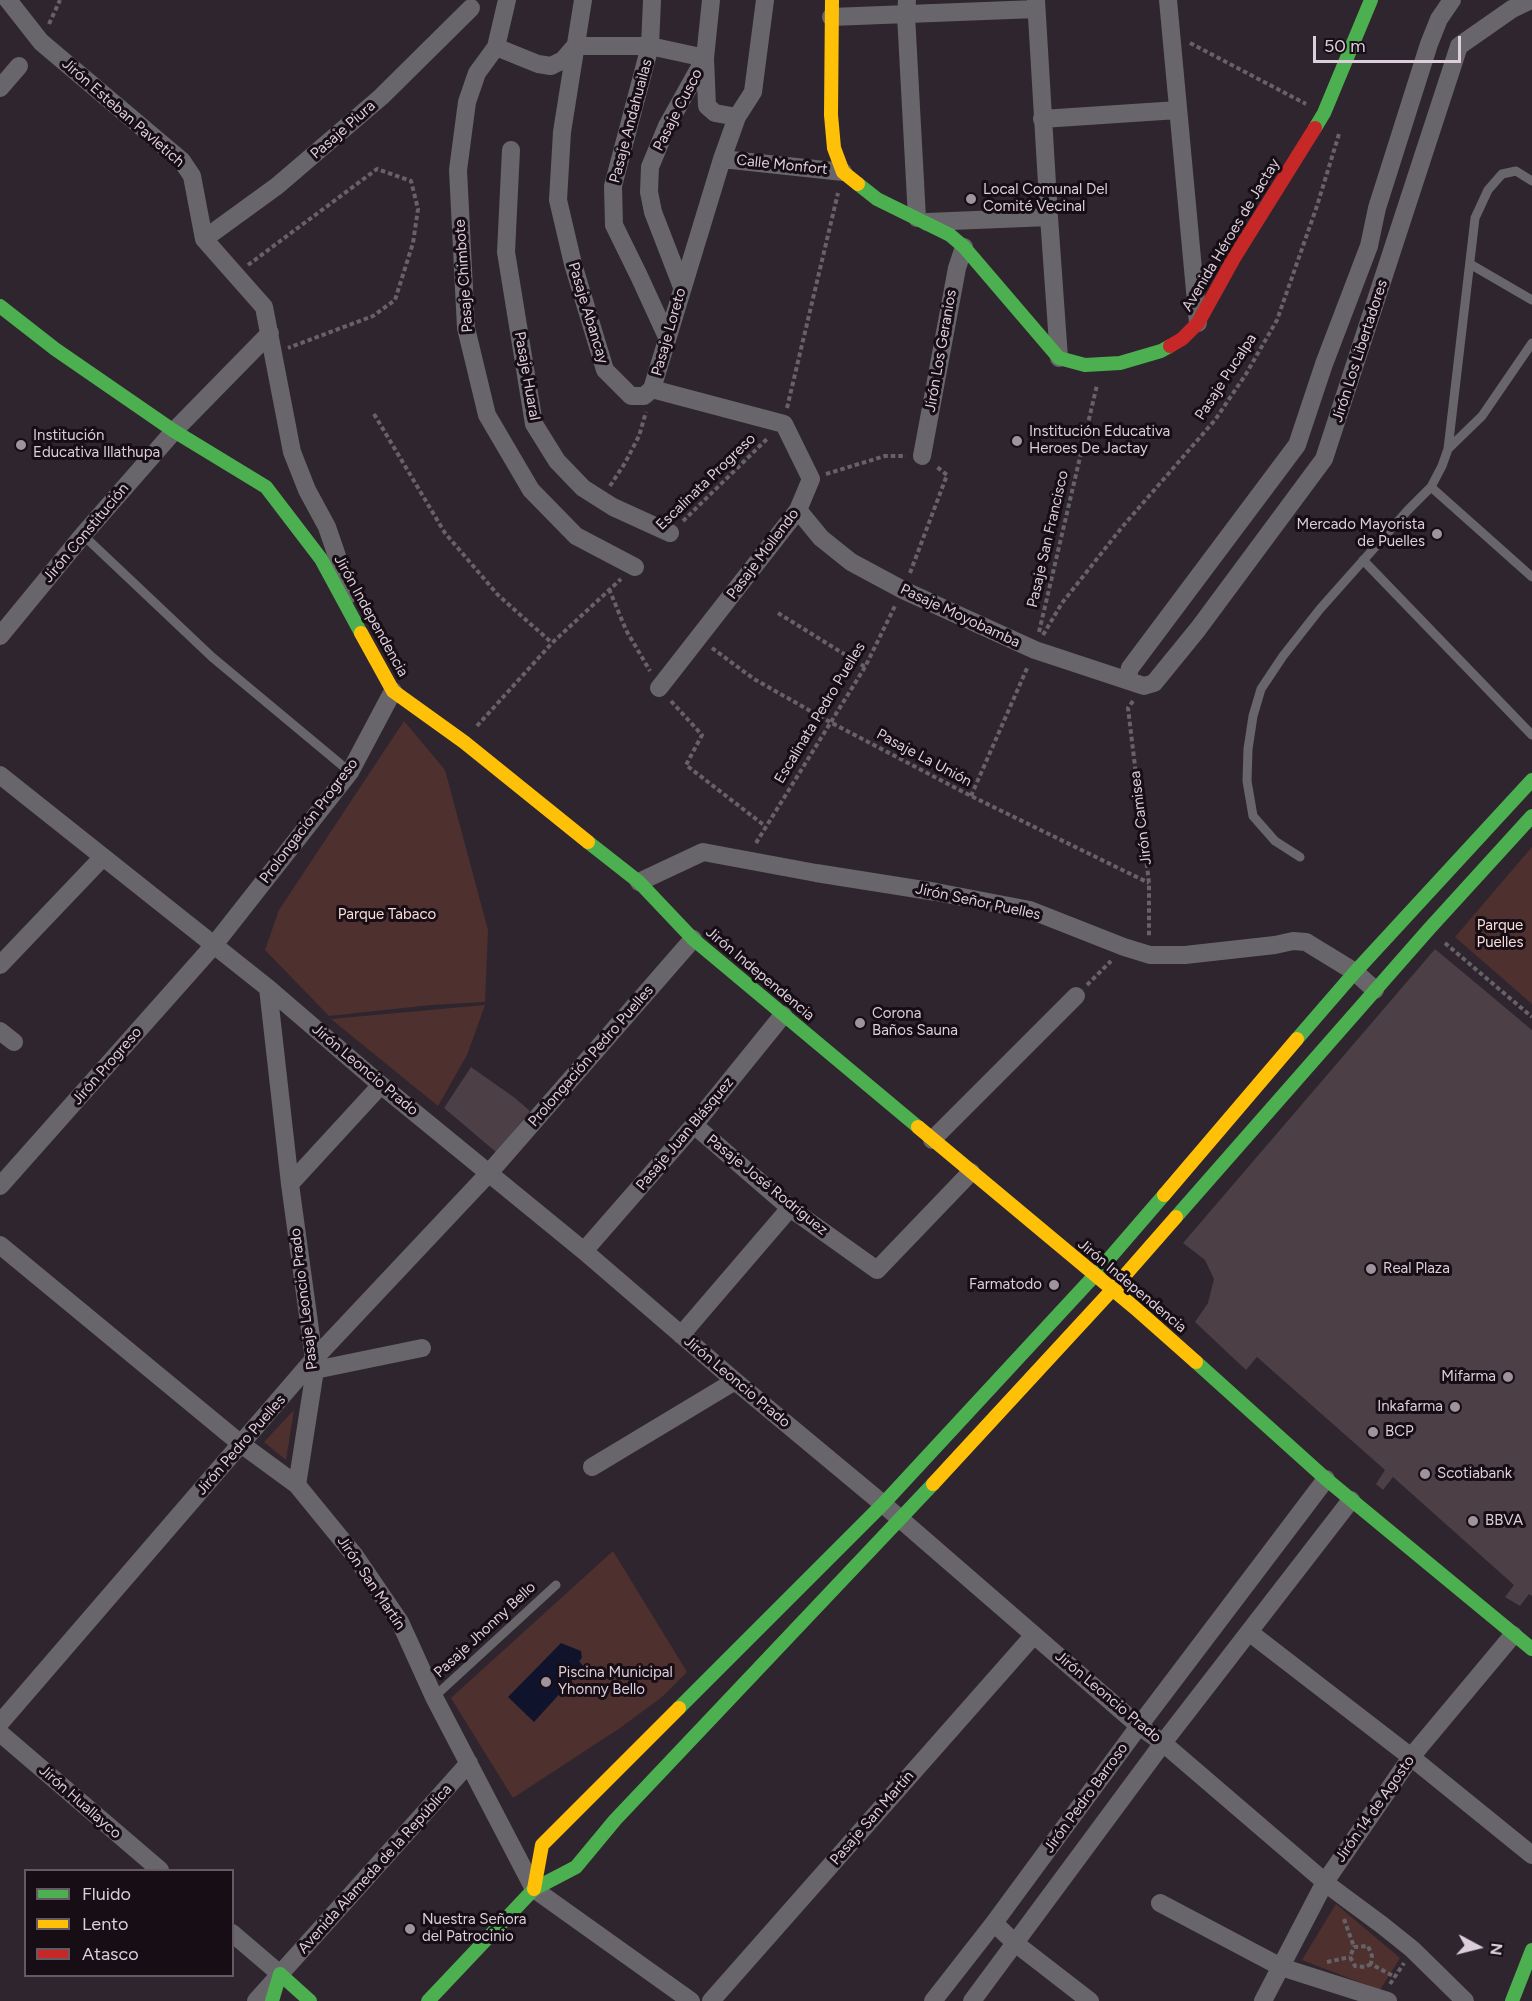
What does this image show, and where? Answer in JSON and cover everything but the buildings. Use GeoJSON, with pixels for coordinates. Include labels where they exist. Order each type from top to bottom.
{"type":"FeatureCollection","features":[{"type":"Feature","properties":{"kind":"street","name":"Jirón Esteban Pavletich"},"geometry":{"type":"LineString","coordinates":[[8,0],[41,42],[182,161],[192,176],[204,239]]}},
{"type":"Feature","properties":{"kind":"street","name":"Pasaje Chimbote"},"geometry":{"type":"LineString","coordinates":[[507,0],[496,47],[477,73],[468,102],[458,170],[466,328],[487,415],[531,490],[576,536],[634,567]]}},
{"type":"Feature","properties":{"kind":"street","name":"Pasaje Abancay"},"geometry":{"type":"LineString","coordinates":[[583,0],[562,132],[558,200],[573,264],[605,370],[631,396],[644,396],[652,389],[783,424]]}},
{"type":"Feature","properties":{"kind":"street","name":"Pasaje Andahuailas"},"geometry":{"type":"LineString","coordinates":[[652,0],[650,46],[613,186],[614,225],[667,337]]}},
{"type":"Feature","properties":{"kind":"street","name":"Pasaje Cusco"},"geometry":{"type":"LineString","coordinates":[[682,287],[653,213],[649,192],[650,167],[667,126],[705,58],[711,0]]}},
{"type":"Feature","properties":{"kind":"street","name":"Pasaje Loreto"},"geometry":{"type":"LineString","coordinates":[[652,389],[722,159],[737,117],[753,92],[765,0]]}},
{"type":"Feature","properties":{"kind":"street"},"geometry":{"type":"LineString","coordinates":[[1168,0],[1198,323]]}},
{"type":"Feature","properties":{"kind":"street","name":"Avenida Héroes de Jactay"},"geometry":{"type":"LineString","coordinates":[[1059,358],[1085,365],[1120,363],[1161,351],[1182,339],[1198,323],[1234,258],[1324,113],[1371,0]]}},
{"type":"Feature","properties":{"kind":"street","name":"Jirón Los Libertadores"},"geometry":{"type":"LineString","coordinates":[[1452,0],[1439,19],[1429,44],[1377,208],[1369,246],[1324,364],[1297,445],[1130,668],[1135,683],[1154,683],[1198,629],[1324,459],[1459,46],[1512,9],[1531,0]]}},
{"type":"Feature","properties":{"kind":"street"},"geometry":{"type":"LineString","coordinates":[[1036,5],[1059,358],[950,234],[877,199],[843,172],[834,148],[831,115],[831,9],[1036,5]]}},
{"type":"Feature","properties":{"kind":"street","name":"Pasaje Piura"},"geometry":{"type":"LineString","coordinates":[[204,239],[277,186],[381,97],[471,8]]}},
{"type":"Feature","properties":{"kind":"street"},"geometry":{"type":"LineString","coordinates":[[907,8],[922,220]]}},
{"type":"Feature","properties":{"kind":"street"},"geometry":{"type":"LineString","coordinates":[[496,47],[538,64],[551,66],[563,60],[575,46],[650,46],[705,58],[707,106],[715,113],[737,117]]}},
{"type":"Feature","properties":{"kind":"street"},"geometry":{"type":"LineString","coordinates":[[0,87],[19,66]]}},
{"type":"Feature","properties":{"kind":"street"},"geometry":{"type":"LineString","coordinates":[[1042,119],[1178,110]]}},
{"type":"Feature","properties":{"kind":"street","name":"Pasaje Huaral"},"geometry":{"type":"LineString","coordinates":[[511,150],[506,252],[534,424],[557,461],[583,488],[613,507],[670,533]]}},
{"type":"Feature","properties":{"kind":"street","name":"Calle Monfort"},"geometry":{"type":"LineString","coordinates":[[722,159],[843,172]]}},
{"type":"Feature","properties":{"kind":"street"},"geometry":{"type":"LineString","coordinates":[[922,220],[1049,217]]}},
{"type":"Feature","properties":{"kind":"street"},"geometry":{"type":"LineString","coordinates":[[204,239],[264,307],[292,452],[307,490],[327,527],[364,636]]}},
{"type":"Feature","properties":{"kind":"street","name":"Jirón Los Geranios"},"geometry":{"type":"LineString","coordinates":[[922,456],[957,268],[964,248]]}},
{"type":"Feature","properties":{"kind":"street","name":"Jirón Independencia"},"geometry":{"type":"LineString","coordinates":[[0,306],[56,349],[174,431],[266,487],[321,559],[393,691],[464,742],[639,882],[693,939],[1095,1275],[1326,1479],[1532,1649]]}},
{"type":"Feature","properties":{"kind":"street","name":"Jirón Constitución"},"geometry":{"type":"LineString","coordinates":[[0,636],[83,535],[174,431],[270,333]]}},
{"type":"Feature","properties":{"kind":"street"},"geometry":{"type":"LineString","coordinates":[[783,424],[811,479]]}},
{"type":"Feature","properties":{"kind":"street","name":"Pasaje Mollendo"},"geometry":{"type":"LineString","coordinates":[[659,688],[798,510],[811,479]]}},
{"type":"Feature","properties":{"kind":"street","name":"Pasaje Moyobamba"},"geometry":{"type":"LineString","coordinates":[[798,510],[821,538],[851,562],[903,590],[1035,650],[1135,683]]}},
{"type":"Feature","properties":{"kind":"street","name":"Prolongación Progreso"},"geometry":{"type":"LineString","coordinates":[[214,945],[350,772],[393,691]]}},
{"type":"Feature","properties":{"kind":"street","name":"Jirón Leoncio Prado"},"geometry":{"type":"LineString","coordinates":[[0,775],[268,988],[381,1085],[584,1251],[901,1519],[1139,1726],[1162,1743],[1324,1882],[1383,1925],[1464,2001]]}},
{"type":"Feature","properties":{"kind":"street"},"geometry":{"type":"LineString","coordinates":[[534,1889],[542,1845],[883,1504],[1095,1275],[1355,972],[1532,780]]}},
{"type":"Feature","properties":{"kind":"street"},"geometry":{"type":"LineString","coordinates":[[428,2001],[534,1889],[576,1867],[615,1820],[901,1519],[1112,1290],[1429,929],[1532,816]]}},
{"type":"Feature","properties":{"kind":"street","name":"Jirón Señor Puelles"},"geometry":{"type":"LineString","coordinates":[[639,882],[703,852],[1030,910],[1150,955],[1185,955],[1306,942],[1355,972],[1375,990]]}},
{"type":"Feature","properties":{"kind":"street"},"geometry":{"type":"LineString","coordinates":[[0,965],[103,857]]}},
{"type":"Feature","properties":{"kind":"street","name":"Prolongación Pedro Puelles"},"geometry":{"type":"LineString","coordinates":[[489,1173],[693,939]]}},
{"type":"Feature","properties":{"kind":"street","name":"Jirón Progreso"},"geometry":{"type":"LineString","coordinates":[[0,1186],[214,945]]}},
{"type":"Feature","properties":{"kind":"street","name":"Pasaje Leoncio Prado"},"geometry":{"type":"LineString","coordinates":[[268,988],[290,1184],[315,1365],[297,1485]]}},
{"type":"Feature","properties":{"kind":"street"},"geometry":{"type":"LineString","coordinates":[[932,1140],[1076,996]]}},
{"type":"Feature","properties":{"kind":"street","name":"Pasaje Juan Blásquez"},"geometry":{"type":"LineString","coordinates":[[584,1251],[694,1125],[783,1015]]}},
{"type":"Feature","properties":{"kind":"street"},"geometry":{"type":"LineString","coordinates":[[290,1184],[381,1085]]}},
{"type":"Feature","properties":{"kind":"street","name":"Pasaje José Rodríguez"},"geometry":{"type":"LineString","coordinates":[[694,1125],[790,1208],[877,1270],[971,1172]]}},
{"type":"Feature","properties":{"kind":"street","name":"Jirón Pedro Puelles"},"geometry":{"type":"LineString","coordinates":[[0,1723],[241,1444],[489,1173]]}},
{"type":"Feature","properties":{"kind":"street"},"geometry":{"type":"LineString","coordinates":[[681,1335],[790,1208]]}},
{"type":"Feature","properties":{"kind":"street","name":"Jirón San Martín"},"geometry":{"type":"LineString","coordinates":[[0,1245],[241,1444],[297,1485],[355,1556],[400,1622],[434,1697],[534,1889],[691,2001]]}},
{"type":"Feature","properties":{"kind":"street"},"geometry":{"type":"LineString","coordinates":[[315,1365],[422,1348]]}},
{"type":"Feature","properties":{"kind":"street"},"geometry":{"type":"LineString","coordinates":[[592,1467],[735,1381]]}},
{"type":"Feature","properties":{"kind":"street","name":"Jirón Pedro Barroso"},"geometry":{"type":"LineString","coordinates":[[933,2001],[994,1923],[1139,1726],[1326,1479]]}},
{"type":"Feature","properties":{"kind":"street"},"geometry":{"type":"LineString","coordinates":[[972,2001],[1162,1743],[1351,1500]]}},
{"type":"Feature","properties":{"kind":"street"},"geometry":{"type":"LineString","coordinates":[[1249,1632],[1411,1757],[1532,1855]]}},
{"type":"Feature","properties":{"kind":"street","name":"Pasaje San Martín"},"geometry":{"type":"LineString","coordinates":[[711,2001],[1034,1635]]}},
{"type":"Feature","properties":{"kind":"street","name":"Jirón 14 de Agosto"},"geometry":{"type":"LineString","coordinates":[[1263,2001],[1324,1882],[1411,1757],[1513,1635]]}},
{"type":"Feature","properties":{"kind":"street","name":"Jirón Huallayco"},"geometry":{"type":"LineString","coordinates":[[0,1733],[159,1869]]}},
{"type":"Feature","properties":{"kind":"street","name":"Avenida Alameda de la República"},"geometry":{"type":"LineString","coordinates":[[256,2001],[469,1763]]}},
{"type":"Feature","properties":{"kind":"street"},"geometry":{"type":"LineString","coordinates":[[1160,1903],[1281,1967],[1384,1999]]}},
{"type":"Feature","properties":{"kind":"street"},"geometry":{"type":"LineString","coordinates":[[994,1923],[1015,1943],[1089,2001]]}},
{"type":"Feature","properties":{"kind":"street"},"geometry":{"type":"LineString","coordinates":[[234,1935],[310,2001]]}},
{"type":"Feature","properties":{"kind":"street"},"geometry":{"type":"LineString","coordinates":[[1512,2001],[1532,1950]]}},
{"type":"Feature","properties":{"kind":"street","name":"Avenida Alameda de la República"},"geometry":{"type":"LineString","coordinates":[[272,2001],[280,1974]]}},
{"type":"Feature","properties":{"kind":"lane"},"geometry":{"type":"LineString","coordinates":[[1300,856],[1275,841],[1253,816],[1246,781],[1248,749],[1253,716],[1262,689],[1283,656],[1320,609],[1431,487],[1448,449],[1475,218],[1488,190],[1502,174],[1516,171],[1532,181]]}},
{"type":"Feature","properties":{"kind":"lane"},"geometry":{"type":"LineString","coordinates":[[1470,264],[1532,300]]}},
{"type":"Feature","properties":{"kind":"lane"},"geometry":{"type":"LineString","coordinates":[[1448,449],[1482,416],[1532,343]]}},
{"type":"Feature","properties":{"kind":"lane"},"geometry":{"type":"LineString","coordinates":[[1431,487],[1532,577]]}},
{"type":"Feature","properties":{"kind":"lane"},"geometry":{"type":"LineString","coordinates":[[83,535],[212,657],[350,772]]}},
{"type":"Feature","properties":{"kind":"lane"},"geometry":{"type":"LineString","coordinates":[[1363,560],[1532,735]]}},
{"type":"Feature","properties":{"kind":"lane","name":"Pasaje Jhonny Bello"},"geometry":{"type":"LineString","coordinates":[[434,1697],[556,1585]]}},
{"type":"Feature","properties":{"kind":"path"},"geometry":{"type":"LineString","coordinates":[[1171,33],[1324,113]]}},
{"type":"Feature","properties":{"kind":"path","name":"Pasaje Pucalpa"},"geometry":{"type":"LineString","coordinates":[[970,796],[1035,650],[1062,603],[1123,526],[1215,420],[1246,374],[1277,320],[1317,206],[1340,131]]}},
{"type":"Feature","properties":{"kind":"path"},"geometry":{"type":"LineString","coordinates":[[236,274],[377,170],[411,181],[418,209],[413,243],[394,300],[373,316],[273,353]]}},
{"type":"Feature","properties":{"kind":"path"},"geometry":{"type":"LineString","coordinates":[[783,424],[843,172]]}},
{"type":"Feature","properties":{"kind":"path","name":"Pasaje San Francisco"},"geometry":{"type":"LineString","coordinates":[[1035,650],[1102,364]]}},
{"type":"Feature","properties":{"kind":"path","name":"Pasaje Loreto"},"geometry":{"type":"LineString","coordinates":[[600,499],[625,464],[639,436],[652,389]]}},
{"type":"Feature","properties":{"kind":"path"},"geometry":{"type":"LineString","coordinates":[[374,414],[445,533],[498,594],[552,643]]}},
{"type":"Feature","properties":{"kind":"path","name":"Escalinata Progreso"},"geometry":{"type":"LineString","coordinates":[[670,533],[783,424]]}},
{"type":"Feature","properties":{"kind":"path"},"geometry":{"type":"LineString","coordinates":[[811,479],[885,456],[922,456]]}},
{"type":"Feature","properties":{"kind":"path","name":"Escalinata Pedro Puelles"},"geometry":{"type":"LineString","coordinates":[[746,860],[865,668],[903,590],[947,475]]}},
{"type":"Feature","properties":{"kind":"path"},"geometry":{"type":"LineString","coordinates":[[464,742],[552,643],[634,567]]}},
{"type":"Feature","properties":{"kind":"path"},"geometry":{"type":"LineString","coordinates":[[609,590],[626,630],[659,688],[702,735],[686,765],[765,826]]}},
{"type":"Feature","properties":{"kind":"path"},"geometry":{"type":"LineString","coordinates":[[778,613],[865,668]]}},
{"type":"Feature","properties":{"kind":"path","name":"Pasaje La Unión"},"geometry":{"type":"LineString","coordinates":[[700,637],[721,656],[754,679],[830,722],[970,796],[1149,883]]}},
{"type":"Feature","properties":{"kind":"path","name":"Jirón Camisea"},"geometry":{"type":"LineString","coordinates":[[1135,683],[1128,708],[1149,883],[1150,955]]}},
{"type":"Feature","properties":{"kind":"path"},"geometry":{"type":"LineString","coordinates":[[1429,929],[1532,1017]]}},
{"type":"Feature","properties":{"kind":"path"},"geometry":{"type":"LineString","coordinates":[[1076,996],[1124,947]]}},
{"type":"Feature","properties":{"kind":"path"},"geometry":{"type":"LineString","coordinates":[[1368,1946],[1372,1956],[1371,1964],[1365,1967],[1355,1966],[1350,1957],[1354,1947],[1368,1946]]}},
{"type":"Feature","properties":{"kind":"path"},"geometry":{"type":"LineString","coordinates":[[1384,1999],[1412,1950]]}},
{"type":"Feature","properties":{"kind":"path"},"geometry":{"type":"LineString","coordinates":[[1371,1964],[1395,1977]]}},
{"type":"Feature","properties":{"kind":"green space","name":"Parque Tabaco"},"geometry":{"type":"Polygon","coordinates":[[[404,721],[445,770],[488,930],[485,1002],[431,1005],[329,1016],[265,950],[279,910],[404,721]]]}},
{"type":"Feature","properties":{"kind":"green space","name":"Parque Puelles"},"geometry":{"type":"Polygon","coordinates":[[[1532,847],[1532,1004],[1455,937],[1532,847]]]}},
{"type":"Feature","properties":{"kind":"green space"},"geometry":{"type":"Polygon","coordinates":[[[485,1005],[467,1055],[438,1106],[331,1019],[485,1005]]]}},
{"type":"Feature","properties":{"kind":"green space"},"geometry":{"type":"Polygon","coordinates":[[[294,1410],[286,1460],[264,1442],[294,1410]]]}},
{"type":"Feature","properties":{"kind":"green space"},"geometry":{"type":"Polygon","coordinates":[[[613,1551],[687,1672],[662,1697],[620,1728],[513,1798],[451,1698],[613,1551]]]}},
{"type":"Feature","properties":{"kind":"green space"},"geometry":{"type":"Polygon","coordinates":[[[1336,1904],[1400,1958],[1380,1990],[1302,1960],[1336,1904]]]}},
{"type":"Feature","properties":{"kind":"water","name":"Piscina Municipal Yhonny Bello"},"geometry":{"type":"Polygon","coordinates":[[[561,1643],[581,1651],[582,1658],[579,1661],[584,1667],[534,1722],[508,1697],[561,1643]]]}},
{"type":"Feature","properties":{"kind":"traffic: fast"},"geometry":{"type":"LineString","coordinates":[[1315,128],[1324,113],[1371,0]]}},
{"type":"Feature","properties":{"kind":"traffic: fast"},"geometry":{"type":"LineString","coordinates":[[858,184],[877,199],[950,235],[964,247],[1059,358],[1085,365],[1120,363],[1161,351],[1170,346]]}},
{"type":"Feature","properties":{"kind":"traffic: fast"},"geometry":{"type":"LineString","coordinates":[[0,306],[55,349],[174,431],[266,487],[321,559],[361,633]]}},
{"type":"Feature","properties":{"kind":"traffic: fast"},"geometry":{"type":"LineString","coordinates":[[1297,1039],[1355,972],[1532,780]]}},
{"type":"Feature","properties":{"kind":"traffic: fast"},"geometry":{"type":"LineString","coordinates":[[1176,1217],[1429,929],[1532,816]]}},
{"type":"Feature","properties":{"kind":"traffic: fast"},"geometry":{"type":"LineString","coordinates":[[588,842],[639,882],[693,939],[918,1127]]}},
{"type":"Feature","properties":{"kind":"traffic: fast"},"geometry":{"type":"LineString","coordinates":[[679,1708],[883,1504],[1095,1275],[1164,1195]]}},
{"type":"Feature","properties":{"kind":"traffic: fast"},"geometry":{"type":"LineString","coordinates":[[1196,1362],[1326,1479],[1532,1649]]}},
{"type":"Feature","properties":{"kind":"traffic: fast"},"geometry":{"type":"LineString","coordinates":[[428,2001],[534,1889],[576,1867],[615,1820],[933,1484]]}},
{"type":"Feature","properties":{"kind":"traffic: fast"},"geometry":{"type":"LineString","coordinates":[[1512,2001],[1532,1950]]}},
{"type":"Feature","properties":{"kind":"traffic: fast"},"geometry":{"type":"LineString","coordinates":[[272,2001],[280,1974],[310,2001]]}},
{"type":"Feature","properties":{"kind":"traffic: slow"},"geometry":{"type":"LineString","coordinates":[[832,0],[831,115],[834,148],[843,172],[858,184]]}},
{"type":"Feature","properties":{"kind":"traffic: slow"},"geometry":{"type":"LineString","coordinates":[[361,633],[393,691],[464,742],[588,842]]}},
{"type":"Feature","properties":{"kind":"traffic: slow"},"geometry":{"type":"LineString","coordinates":[[1164,1195],[1297,1039]]}},
{"type":"Feature","properties":{"kind":"traffic: slow"},"geometry":{"type":"LineString","coordinates":[[918,1127],[1135,1308],[1196,1362]]}},
{"type":"Feature","properties":{"kind":"traffic: slow"},"geometry":{"type":"LineString","coordinates":[[933,1484],[1112,1290],[1176,1217]]}},
{"type":"Feature","properties":{"kind":"traffic: slow"},"geometry":{"type":"LineString","coordinates":[[534,1889],[542,1845],[679,1708]]}},
{"type":"Feature","properties":{"kind":"traffic: jam"},"geometry":{"type":"LineString","coordinates":[[1170,346],[1182,339],[1198,323],[1234,258],[1315,128]]}},
{"type":"Feature","properties":{"kind":"place","name":"Local Comunal Del Comité Vecinal"},"geometry":{"type":"Point","coordinates":[971,199]}},
{"type":"Feature","properties":{"kind":"place","name":"Institución Educativa Heroes De Jactay"},"geometry":{"type":"Point","coordinates":[1017,441]}},
{"type":"Feature","properties":{"kind":"place","name":"Institución Educativa Illathupa"},"geometry":{"type":"Point","coordinates":[21,445]}},
{"type":"Feature","properties":{"kind":"place","name":"Mercado Mayorista de Puelles"},"geometry":{"type":"Point","coordinates":[1437,534]}},
{"type":"Feature","properties":{"kind":"place","name":"Corona Baños Sauna"},"geometry":{"type":"Point","coordinates":[860,1023]}},
{"type":"Feature","properties":{"kind":"place","name":"Real Plaza"},"geometry":{"type":"Point","coordinates":[1371,1269]}},
{"type":"Feature","properties":{"kind":"place","name":"Farmatodo"},"geometry":{"type":"Point","coordinates":[1054,1285]}},
{"type":"Feature","properties":{"kind":"place","name":"Mifarma"},"geometry":{"type":"Point","coordinates":[1508,1377]}},
{"type":"Feature","properties":{"kind":"place","name":"Inkafarma"},"geometry":{"type":"Point","coordinates":[1455,1407]}},
{"type":"Feature","properties":{"kind":"place","name":"BCP"},"geometry":{"type":"Point","coordinates":[1373,1432]}},
{"type":"Feature","properties":{"kind":"place","name":"Scotiabank"},"geometry":{"type":"Point","coordinates":[1425,1474]}},
{"type":"Feature","properties":{"kind":"place","name":"BBVA"},"geometry":{"type":"Point","coordinates":[1473,1521]}},
{"type":"Feature","properties":{"kind":"place","name":"Piscina Municipal Yhonny Bello"},"geometry":{"type":"Point","coordinates":[546,1682]}},
{"type":"Feature","properties":{"kind":"place","name":"Nuestra Señora del Patrocinio"},"geometry":{"type":"Point","coordinates":[410,1929]}}]}
